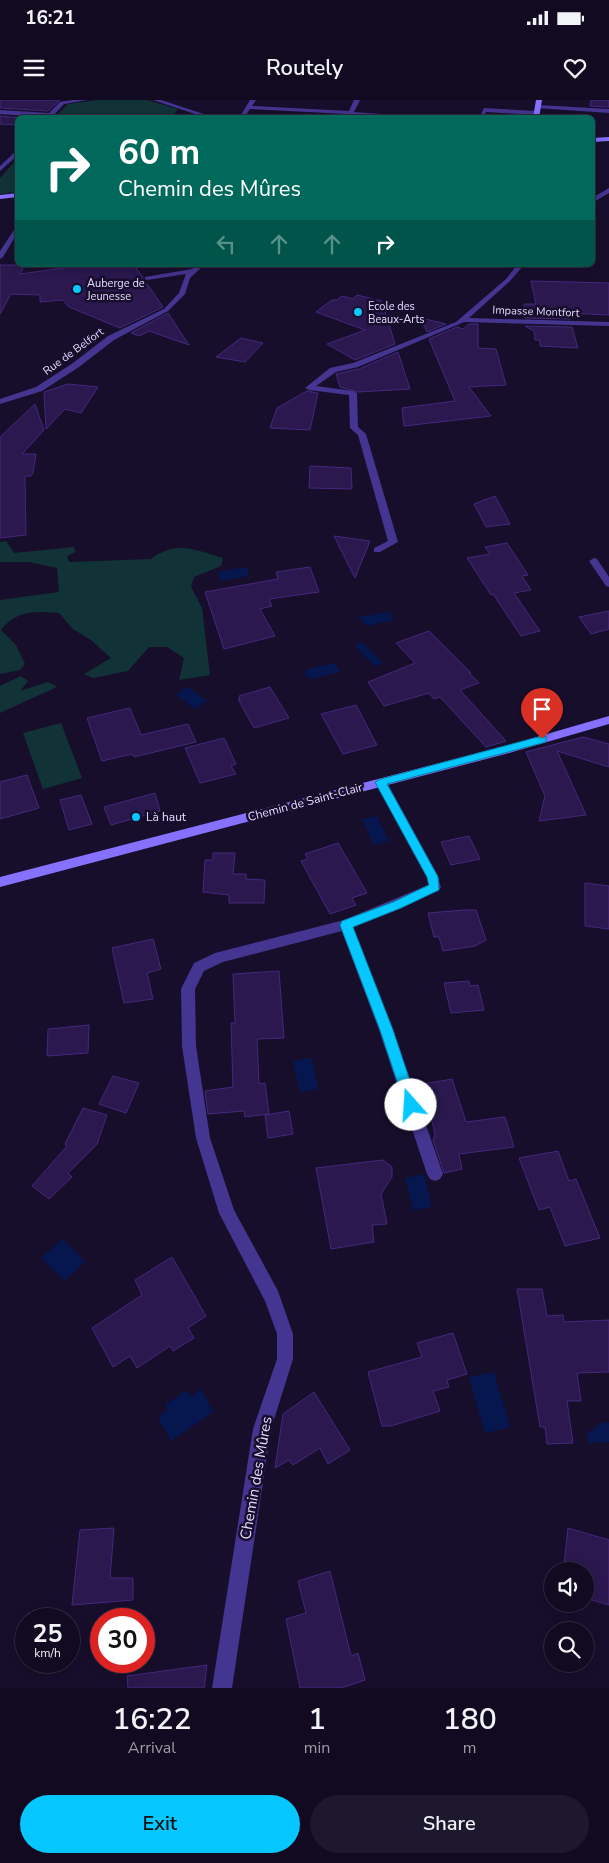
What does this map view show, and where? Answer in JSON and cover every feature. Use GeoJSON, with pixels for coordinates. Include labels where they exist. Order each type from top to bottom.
{"type":"FeatureCollection","features":[{"type":"Feature","properties":{"kind":"street"},"geometry":{"type":"LineString","coordinates":[[50,115],[62,103],[84,100]]}},
{"type":"Feature","properties":{"kind":"street"},"geometry":{"type":"LineString","coordinates":[[156,100],[182,111],[200,115]]}},
{"type":"Feature","properties":{"kind":"street"},"geometry":{"type":"LineString","coordinates":[[243,115],[253,100]]}},
{"type":"Feature","properties":{"kind":"street"},"geometry":{"type":"LineString","coordinates":[[248,107],[349,115],[357,100]]}},
{"type":"Feature","properties":{"kind":"street"},"geometry":{"type":"LineString","coordinates":[[537,112],[539,100]]}},
{"type":"Feature","properties":{"kind":"street"},"geometry":{"type":"LineString","coordinates":[[482,115],[484,110],[537,112],[609,111]]}},
{"type":"Feature","properties":{"kind":"street"},"geometry":{"type":"LineString","coordinates":[[0,112],[38,115]]}},
{"type":"Feature","properties":{"kind":"street"},"geometry":{"type":"LineString","coordinates":[[0,119],[7,112]]}},
{"type":"Feature","properties":{"kind":"street"},"geometry":{"type":"LineString","coordinates":[[595,140],[609,139]]}},
{"type":"Feature","properties":{"kind":"street"},"geometry":{"type":"LineString","coordinates":[[0,170],[15,154]]}},
{"type":"Feature","properties":{"kind":"street"},"geometry":{"type":"LineString","coordinates":[[0,157],[11,158]]}},
{"type":"Feature","properties":{"kind":"street"},"geometry":{"type":"LineString","coordinates":[[595,199],[609,190]]}},
{"type":"Feature","properties":{"kind":"street"},"geometry":{"type":"LineString","coordinates":[[0,197],[15,195]]}},
{"type":"Feature","properties":{"kind":"street"},"geometry":{"type":"LineString","coordinates":[[0,257],[15,231]]}},
{"type":"Feature","properties":{"kind":"street","name":"Rue de Belfort"},"geometry":{"type":"LineString","coordinates":[[0,402],[39,389],[76,365],[111,338],[163,312],[182,294],[190,270],[197,267]]}},
{"type":"Feature","properties":{"kind":"street"},"geometry":{"type":"LineString","coordinates":[[377,550],[393,542],[362,434],[354,428],[353,393],[308,388],[333,370],[355,365],[458,325],[508,280],[519,267]]}},
{"type":"Feature","properties":{"kind":"street"},"geometry":{"type":"LineString","coordinates":[[147,278],[190,270]]}},
{"type":"Feature","properties":{"kind":"street","name":"Impasse Montfort"},"geometry":{"type":"LineString","coordinates":[[458,325],[609,324]]}},
{"type":"Feature","properties":{"kind":"street"},"geometry":{"type":"LineString","coordinates":[[594,561],[609,584]]}},
{"type":"Feature","properties":{"kind":"street","name":"Chemin de Saint-Clair"},"geometry":{"type":"LineString","coordinates":[[0,882],[609,720]]}},
{"type":"Feature","properties":{"kind":"street","name":"Chemin des Mûres"},"geometry":{"type":"LineString","coordinates":[[222,1688],[262,1429],[285,1359],[285,1334],[272,1297],[227,1213],[202,1138],[189,1046],[188,989],[199,967],[220,957],[346,925],[397,905],[435,887],[433,877],[381,782]]}},
{"type":"Feature","properties":{"kind":"street"},"geometry":{"type":"LineString","coordinates":[[346,925],[386,1030],[436,1174]]}},
{"type":"Feature","properties":{"kind":"green space"},"geometry":{"type":"Polygon","coordinates":[[[97,100],[147,100],[178,109],[174,115],[57,115],[68,104],[97,100]]]}},
{"type":"Feature","properties":{"kind":"green space"},"geometry":{"type":"Polygon","coordinates":[[[15,161],[15,192],[0,194],[0,178],[15,161]]]}},
{"type":"Feature","properties":{"kind":"green space"},"geometry":{"type":"Polygon","coordinates":[[[6,541],[14,553],[74,547],[75,552],[67,556],[69,562],[151,559],[160,553],[178,548],[195,550],[223,558],[221,566],[194,577],[191,587],[202,608],[210,675],[179,680],[184,658],[167,647],[149,647],[128,671],[93,678],[84,674],[111,658],[91,640],[73,629],[59,613],[42,612],[20,615],[7,623],[1,630],[16,645],[25,664],[20,670],[0,674],[0,600],[59,592],[57,568],[29,562],[0,562],[0,542],[6,541]]]}},
{"type":"Feature","properties":{"kind":"green space"},"geometry":{"type":"Polygon","coordinates":[[[21,676],[28,681],[20,691],[48,682],[57,687],[0,713],[0,686],[21,676]]]}},
{"type":"Feature","properties":{"kind":"green space"},"geometry":{"type":"Polygon","coordinates":[[[61,723],[82,778],[43,789],[23,733],[61,723]]]}},
{"type":"Feature","properties":{"kind":"shaded area"},"geometry":{"type":"Polygon","coordinates":[[[246,567],[249,576],[220,581],[217,572],[246,567]]]}},
{"type":"Feature","properties":{"kind":"shaded area"},"geometry":{"type":"Polygon","coordinates":[[[390,612],[394,620],[367,626],[358,617],[390,612]]]}},
{"type":"Feature","properties":{"kind":"shaded area"},"geometry":{"type":"Polygon","coordinates":[[[362,642],[383,663],[374,666],[354,645],[362,642]]]}},
{"type":"Feature","properties":{"kind":"shaded area"},"geometry":{"type":"Polygon","coordinates":[[[335,663],[340,672],[312,679],[305,675],[306,669],[335,663]]]}},
{"type":"Feature","properties":{"kind":"shaded area"},"geometry":{"type":"Polygon","coordinates":[[[188,687],[207,701],[195,709],[176,695],[188,687]]]}},
{"type":"Feature","properties":{"kind":"shaded area"},"geometry":{"type":"Polygon","coordinates":[[[377,816],[389,841],[374,845],[362,819],[377,816]]]}},
{"type":"Feature","properties":{"kind":"shaded area"},"geometry":{"type":"Polygon","coordinates":[[[312,1058],[318,1089],[300,1092],[293,1061],[312,1058]]]}},
{"type":"Feature","properties":{"kind":"shaded area"},"geometry":{"type":"Polygon","coordinates":[[[424,1174],[432,1207],[413,1210],[405,1178],[424,1174]]]}},
{"type":"Feature","properties":{"kind":"shaded area"},"geometry":{"type":"Polygon","coordinates":[[[62,1239],[85,1261],[65,1281],[41,1258],[62,1239]]]}},
{"type":"Feature","properties":{"kind":"shaded area"},"geometry":{"type":"Polygon","coordinates":[[[494,1372],[510,1427],[485,1433],[469,1377],[494,1372]]]}},
{"type":"Feature","properties":{"kind":"shaded area"},"geometry":{"type":"Polygon","coordinates":[[[201,1389],[213,1412],[171,1441],[158,1417],[168,1410],[165,1405],[187,1390],[191,1397],[201,1389]]]}},
{"type":"Feature","properties":{"kind":"shaded area"},"geometry":{"type":"Polygon","coordinates":[[[599,1423],[609,1423],[609,1442],[588,1443],[587,1432],[595,1429],[599,1423]]]}},
{"type":"Feature","properties":{"kind":"building"},"geometry":{"type":"Polygon","coordinates":[[[0,100],[60,100],[48,111],[0,108],[0,100]]]}},
{"type":"Feature","properties":{"kind":"building"},"geometry":{"type":"Polygon","coordinates":[[[591,100],[609,100],[609,107],[590,106],[591,100]]]}},
{"type":"Feature","properties":{"kind":"building"},"geometry":{"type":"Polygon","coordinates":[[[0,116],[15,117],[15,125],[0,124],[0,116]]]}},
{"type":"Feature","properties":{"kind":"building"},"geometry":{"type":"Polygon","coordinates":[[[0,265],[24,267],[20,274],[71,267],[135,267],[163,307],[120,328],[69,307],[63,300],[40,302],[40,295],[11,294],[0,314],[0,265]]]}},
{"type":"Feature","properties":{"kind":"building"},"geometry":{"type":"Polygon","coordinates":[[[531,281],[609,283],[609,315],[568,313],[570,319],[525,318],[524,304],[536,304],[531,281]]]}},
{"type":"Feature","properties":{"kind":"building"},"geometry":{"type":"Polygon","coordinates":[[[357,295],[382,301],[395,344],[355,360],[327,344],[365,330],[316,312],[332,300],[337,300],[342,296],[353,299],[357,295]]]}},
{"type":"Feature","properties":{"kind":"building"},"geometry":{"type":"Polygon","coordinates":[[[168,313],[189,345],[149,331],[139,336],[131,333],[168,313]]]}},
{"type":"Feature","properties":{"kind":"building"},"geometry":{"type":"Polygon","coordinates":[[[421,318],[446,324],[427,332],[421,318]]]}},
{"type":"Feature","properties":{"kind":"building"},"geometry":{"type":"Polygon","coordinates":[[[469,324],[478,324],[478,348],[496,349],[506,385],[469,387],[491,416],[404,426],[402,408],[455,401],[429,339],[457,327],[463,329],[469,324]]]}},
{"type":"Feature","properties":{"kind":"building"},"geometry":{"type":"Polygon","coordinates":[[[525,326],[572,327],[578,348],[540,346],[540,340],[535,340],[534,331],[525,326]]]}},
{"type":"Feature","properties":{"kind":"building"},"geometry":{"type":"Polygon","coordinates":[[[241,338],[263,343],[245,362],[216,357],[241,338]]]}},
{"type":"Feature","properties":{"kind":"building"},"geometry":{"type":"Polygon","coordinates":[[[398,352],[410,389],[358,392],[340,387],[336,374],[359,369],[398,352]]]}},
{"type":"Feature","properties":{"kind":"building"},"geometry":{"type":"Polygon","coordinates":[[[68,384],[98,387],[81,413],[65,409],[46,429],[44,392],[68,384]]]}},
{"type":"Feature","properties":{"kind":"building"},"geometry":{"type":"Polygon","coordinates":[[[307,391],[318,393],[310,430],[270,428],[277,408],[307,391]]]}},
{"type":"Feature","properties":{"kind":"building"},"geometry":{"type":"Polygon","coordinates":[[[35,404],[44,430],[22,454],[36,454],[33,473],[31,476],[25,476],[26,535],[0,538],[0,437],[35,404]]]}},
{"type":"Feature","properties":{"kind":"building"},"geometry":{"type":"Polygon","coordinates":[[[310,466],[351,468],[352,489],[309,488],[310,466]]]}},
{"type":"Feature","properties":{"kind":"building"},"geometry":{"type":"Polygon","coordinates":[[[495,496],[510,524],[486,527],[474,504],[495,496]]]}},
{"type":"Feature","properties":{"kind":"building"},"geometry":{"type":"Polygon","coordinates":[[[334,536],[370,541],[355,578],[334,536]]]}},
{"type":"Feature","properties":{"kind":"building"},"geometry":{"type":"Polygon","coordinates":[[[507,543],[528,575],[522,576],[531,590],[514,593],[540,631],[521,636],[467,558],[490,554],[485,547],[507,543]]]}},
{"type":"Feature","properties":{"kind":"building"},"geometry":{"type":"Polygon","coordinates":[[[310,567],[319,592],[269,599],[272,606],[260,609],[275,636],[224,649],[205,592],[278,579],[276,572],[310,567]]]}},
{"type":"Feature","properties":{"kind":"building"},"geometry":{"type":"Polygon","coordinates":[[[609,611],[609,629],[591,634],[579,617],[609,611]]]}},
{"type":"Feature","properties":{"kind":"building"},"geometry":{"type":"Polygon","coordinates":[[[429,631],[479,683],[460,690],[506,741],[486,747],[440,697],[434,699],[429,693],[384,706],[368,682],[415,663],[396,643],[429,631]]]}},
{"type":"Feature","properties":{"kind":"building"},"geometry":{"type":"Polygon","coordinates":[[[270,687],[289,718],[254,728],[238,699],[240,699],[239,696],[270,687]]]}},
{"type":"Feature","properties":{"kind":"building"},"geometry":{"type":"Polygon","coordinates":[[[356,705],[377,745],[343,754],[321,714],[356,705]]]}},
{"type":"Feature","properties":{"kind":"building"},"geometry":{"type":"Polygon","coordinates":[[[130,708],[141,735],[188,724],[196,742],[134,757],[132,754],[102,761],[87,718],[130,708]]]}},
{"type":"Feature","properties":{"kind":"building"},"geometry":{"type":"Polygon","coordinates":[[[583,737],[609,744],[609,767],[557,751],[586,815],[539,821],[545,796],[526,752],[583,737]]]}},
{"type":"Feature","properties":{"kind":"building"},"geometry":{"type":"Polygon","coordinates":[[[224,738],[236,764],[231,766],[236,774],[200,783],[185,748],[224,738]]]}},
{"type":"Feature","properties":{"kind":"building"},"geometry":{"type":"Polygon","coordinates":[[[27,775],[39,808],[0,819],[0,782],[27,775]]]}},
{"type":"Feature","properties":{"kind":"building"},"geometry":{"type":"Polygon","coordinates":[[[155,793],[160,811],[111,825],[104,807],[155,793]]]}},
{"type":"Feature","properties":{"kind":"building"},"geometry":{"type":"Polygon","coordinates":[[[81,795],[92,824],[69,830],[60,800],[81,795]]]}},
{"type":"Feature","properties":{"kind":"building"},"geometry":{"type":"Polygon","coordinates":[[[469,836],[480,859],[451,865],[441,842],[469,836]]]}},
{"type":"Feature","properties":{"kind":"building"},"geometry":{"type":"Polygon","coordinates":[[[338,843],[367,893],[352,898],[356,905],[330,914],[301,861],[308,859],[305,854],[338,843]]]}},
{"type":"Feature","properties":{"kind":"building"},"geometry":{"type":"Polygon","coordinates":[[[213,853],[235,853],[233,874],[246,874],[246,879],[265,880],[264,903],[229,903],[229,895],[203,892],[205,860],[213,860],[213,853]]]}},
{"type":"Feature","properties":{"kind":"building"},"geometry":{"type":"Polygon","coordinates":[[[585,883],[609,886],[609,929],[585,926],[585,883]]]}},
{"type":"Feature","properties":{"kind":"building"},"geometry":{"type":"Polygon","coordinates":[[[476,910],[486,940],[475,946],[443,951],[439,937],[434,937],[428,913],[476,910]]]}},
{"type":"Feature","properties":{"kind":"building"},"geometry":{"type":"Polygon","coordinates":[[[153,939],[161,969],[147,973],[153,999],[124,1003],[112,948],[153,939]]]}},
{"type":"Feature","properties":{"kind":"building"},"geometry":{"type":"Polygon","coordinates":[[[279,971],[284,1038],[257,1039],[259,1084],[265,1083],[269,1114],[245,1117],[244,1111],[208,1114],[205,1091],[233,1087],[231,1023],[235,1023],[233,974],[279,971]]]}},
{"type":"Feature","properties":{"kind":"building"},"geometry":{"type":"Polygon","coordinates":[[[469,981],[470,986],[478,985],[484,1010],[451,1013],[444,983],[469,981]]]}},
{"type":"Feature","properties":{"kind":"building"},"geometry":{"type":"Polygon","coordinates":[[[89,1025],[88,1053],[47,1056],[48,1029],[89,1025]]]}},
{"type":"Feature","properties":{"kind":"building"},"geometry":{"type":"Polygon","coordinates":[[[113,1076],[139,1083],[126,1113],[99,1104],[113,1076]]]}},
{"type":"Feature","properties":{"kind":"building"},"geometry":{"type":"Polygon","coordinates":[[[452,1079],[466,1122],[505,1117],[514,1147],[459,1154],[462,1169],[444,1173],[433,1140],[435,1134],[423,1084],[452,1079]]]}},
{"type":"Feature","properties":{"kind":"building"},"geometry":{"type":"Polygon","coordinates":[[[83,1108],[107,1115],[97,1144],[68,1173],[72,1177],[49,1199],[32,1186],[67,1146],[65,1144],[83,1108]]]}},
{"type":"Feature","properties":{"kind":"building"},"geometry":{"type":"Polygon","coordinates":[[[289,1111],[293,1134],[268,1138],[265,1115],[289,1111]]]}},
{"type":"Feature","properties":{"kind":"building"},"geometry":{"type":"Polygon","coordinates":[[[558,1151],[569,1181],[576,1179],[600,1238],[565,1246],[550,1207],[539,1210],[519,1158],[558,1151]]]}},
{"type":"Feature","properties":{"kind":"building"},"geometry":{"type":"Polygon","coordinates":[[[383,1160],[392,1167],[392,1177],[381,1194],[387,1224],[372,1225],[374,1242],[331,1249],[316,1168],[383,1160]]]}},
{"type":"Feature","properties":{"kind":"building"},"geometry":{"type":"Polygon","coordinates":[[[172,1257],[206,1316],[188,1328],[194,1338],[173,1351],[170,1346],[137,1368],[130,1356],[113,1367],[92,1328],[142,1295],[135,1280],[172,1257]]]}},
{"type":"Feature","properties":{"kind":"building"},"geometry":{"type":"Polygon","coordinates":[[[517,1289],[542,1289],[547,1316],[563,1315],[564,1322],[609,1320],[609,1372],[577,1373],[581,1401],[567,1401],[573,1443],[547,1444],[545,1427],[540,1427],[517,1289]]]}},
{"type":"Feature","properties":{"kind":"building"},"geometry":{"type":"Polygon","coordinates":[[[453,1333],[467,1374],[447,1380],[449,1387],[433,1391],[440,1411],[391,1426],[382,1426],[368,1372],[422,1357],[417,1343],[453,1333]]]}},
{"type":"Feature","properties":{"kind":"building"},"geometry":{"type":"Polygon","coordinates":[[[314,1392],[350,1450],[328,1464],[320,1448],[293,1465],[289,1460],[275,1468],[283,1414],[314,1392]]]}},
{"type":"Feature","properties":{"kind":"building"},"geometry":{"type":"Polygon","coordinates":[[[114,1528],[110,1578],[133,1578],[133,1600],[72,1605],[80,1530],[114,1528]]]}},
{"type":"Feature","properties":{"kind":"building"},"geometry":{"type":"Polygon","coordinates":[[[568,1528],[609,1540],[609,1605],[594,1601],[594,1562],[564,1562],[568,1528]]]}},
{"type":"Feature","properties":{"kind":"building"},"geometry":{"type":"Polygon","coordinates":[[[330,1571],[351,1656],[358,1653],[365,1680],[341,1688],[300,1688],[286,1619],[306,1613],[298,1581],[330,1571]]]}},
{"type":"Feature","properties":{"kind":"building"},"geometry":{"type":"Polygon","coordinates":[[[207,1665],[204,1688],[128,1688],[127,1676],[207,1665]]]}},
{"type":"Feature","properties":{"kind":"place","name":"Auberge de Jeunesse"},"geometry":{"type":"Point","coordinates":[77,289]}},
{"type":"Feature","properties":{"kind":"place","name":"Ecole des Beaux-Arts"},"geometry":{"type":"Point","coordinates":[358,312]}},
{"type":"Feature","properties":{"kind":"place","name":"Là haut"},"geometry":{"type":"Point","coordinates":[136,817]}},
{"type":"Feature","properties":{"kind":"route"},"geometry":{"type":"LineString","coordinates":[[411,1105],[386,1030],[346,925],[397,905],[435,887],[433,877],[381,782],[542,739]]}}]}
